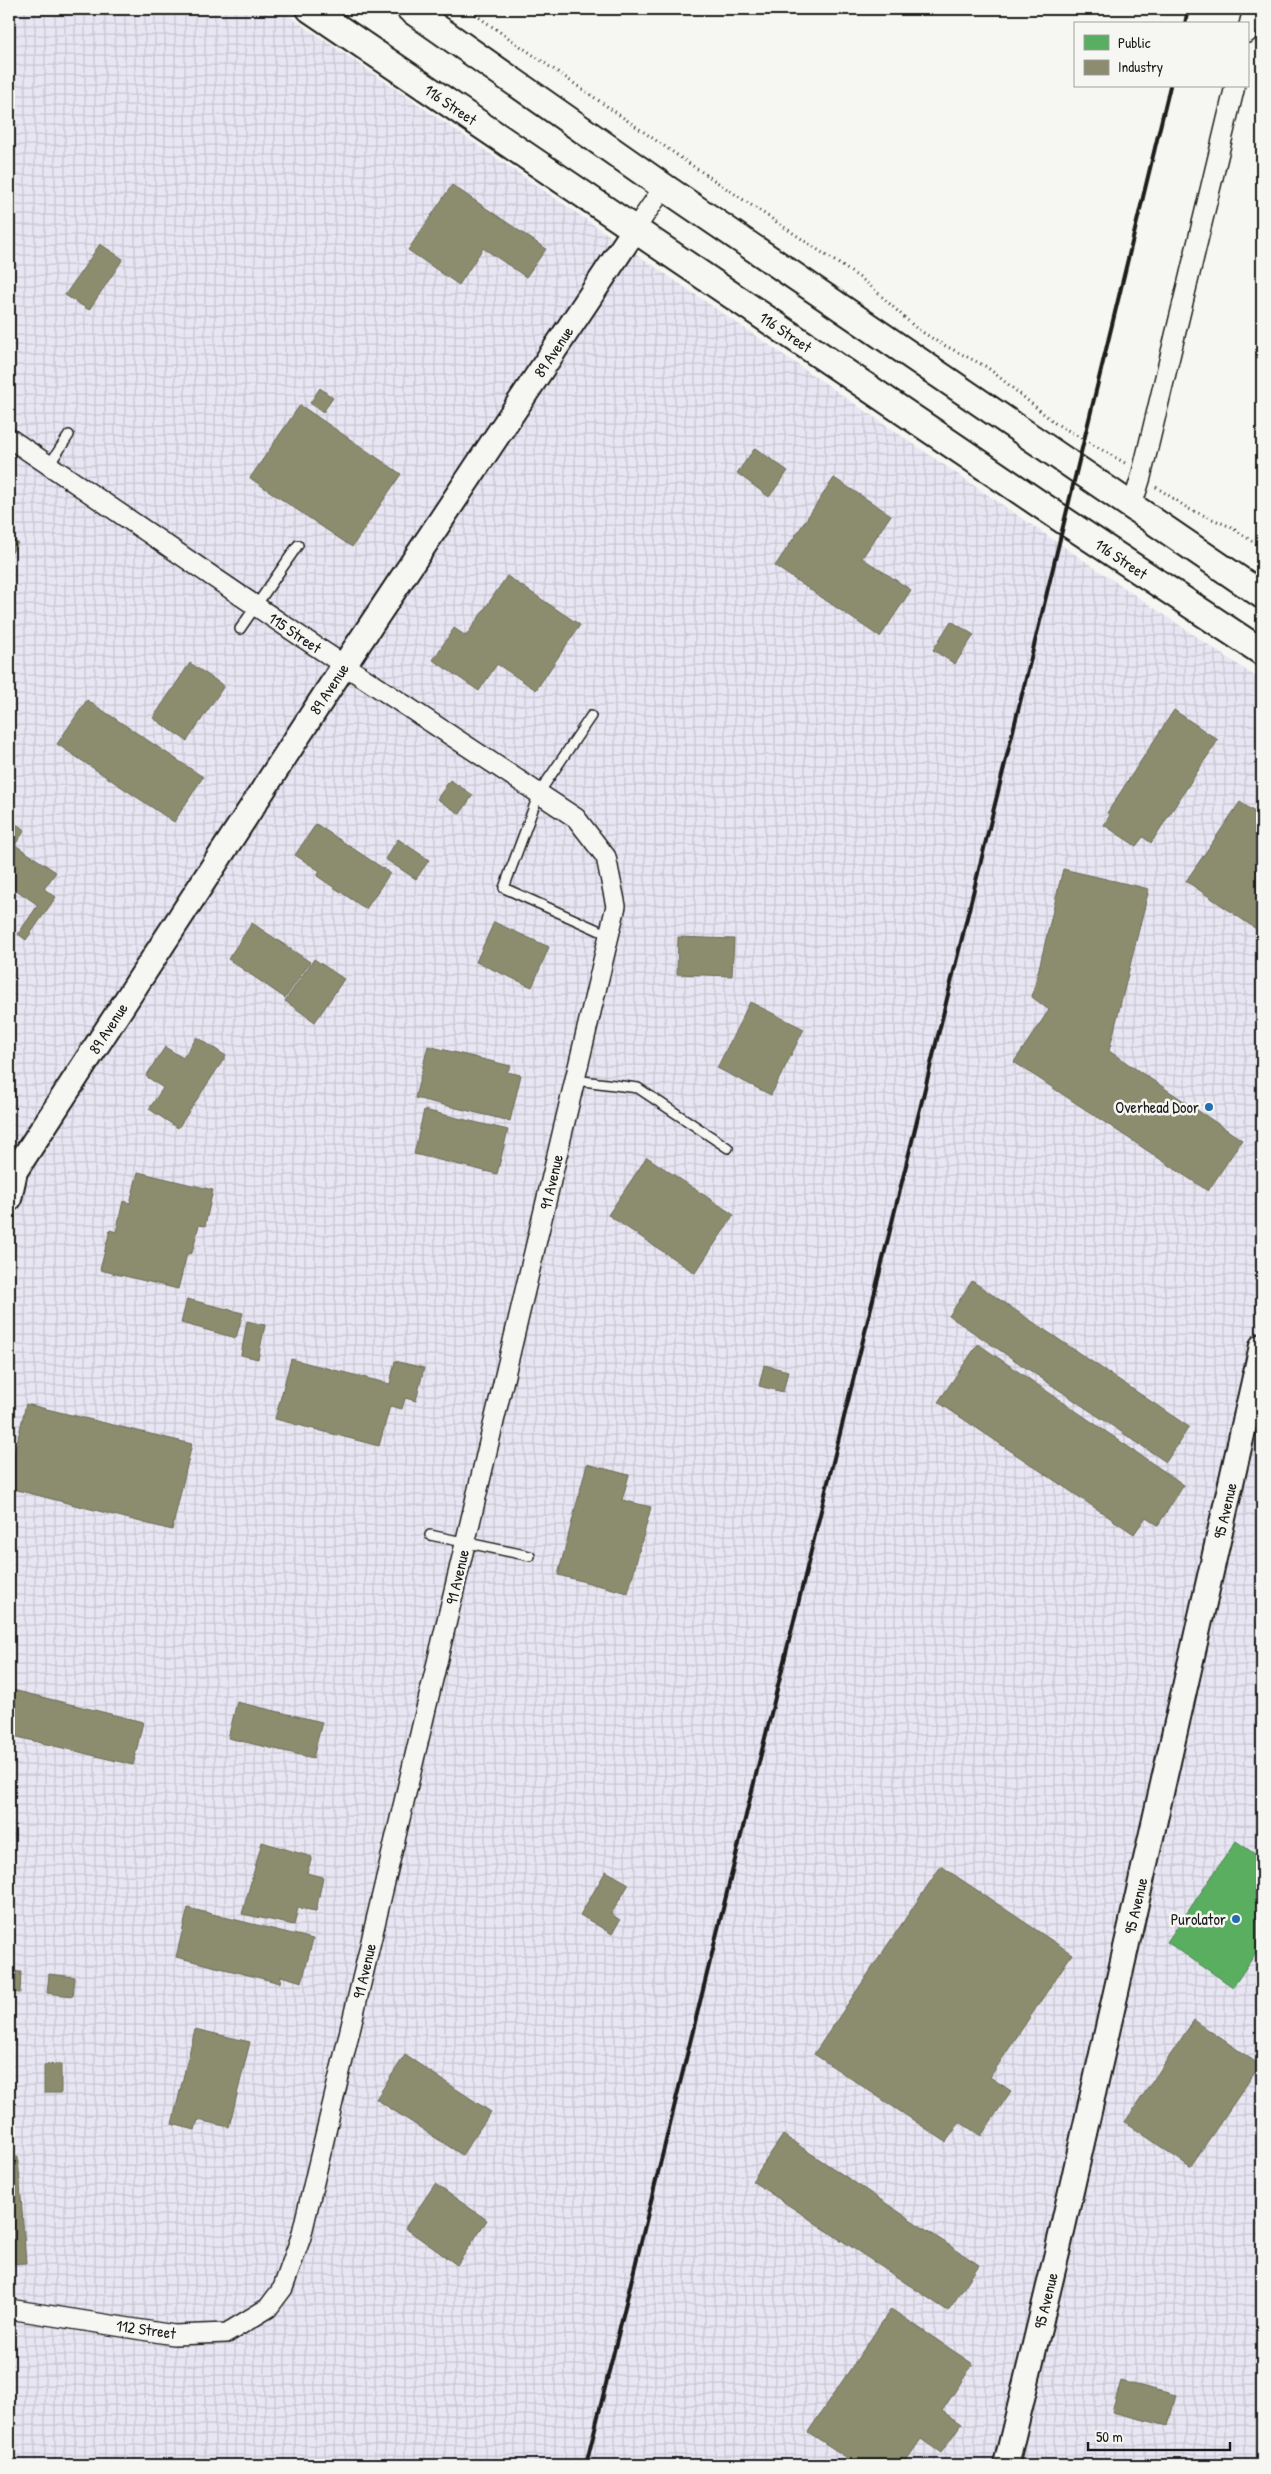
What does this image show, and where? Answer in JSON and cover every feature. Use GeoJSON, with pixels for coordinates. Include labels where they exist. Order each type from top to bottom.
{"type":"FeatureCollection","features":[{"type":"Feature","properties":{"kind":"main road","name":"116 Street"},"geometry":{"type":"LineString","coordinates":[[310,9],[1066,522],[1262,652]]}},
{"type":"Feature","properties":{"kind":"main road"},"geometry":{"type":"LineString","coordinates":[[410,9],[664,187],[1262,595]]}},
{"type":"Feature","properties":{"kind":"street"},"geometry":{"type":"LineString","coordinates":[[1248,29],[1253,9]]}},
{"type":"Feature","properties":{"kind":"street"},"geometry":{"type":"LineString","coordinates":[[1132,506],[1141,477],[1235,88]]}},
{"type":"Feature","properties":{"kind":"street","name":"89 Avenue"},"geometry":{"type":"LineString","coordinates":[[9,1198],[15,1171],[345,664],[664,187]]}},
{"type":"Feature","properties":{"kind":"street","name":"115 Street"},"geometry":{"type":"LineString","coordinates":[[9,438],[256,606],[576,818],[601,850]]}},
{"type":"Feature","properties":{"kind":"street","name":"91 Avenue"},"geometry":{"type":"LineString","coordinates":[[274,2300],[283,2288],[301,2236],[616,906],[606,857],[601,850]]}},
{"type":"Feature","properties":{"kind":"street","name":"95 Avenue"},"geometry":{"type":"LineString","coordinates":[[1006,2465],[1057,2253],[1262,1346]]}},
{"type":"Feature","properties":{"kind":"street","name":"112 Street"},"geometry":{"type":"LineString","coordinates":[[9,2309],[174,2335],[209,2334],[227,2333],[268,2308],[274,2300]]}},
{"type":"Feature","properties":{"kind":"lane"},"geometry":{"type":"LineString","coordinates":[[49,465],[69,435]]}},
{"type":"Feature","properties":{"kind":"lane"},"geometry":{"type":"LineString","coordinates":[[240,629],[298,545]]}},
{"type":"Feature","properties":{"kind":"lane"},"geometry":{"type":"LineString","coordinates":[[591,716],[539,793],[504,888],[609,935]]}},
{"type":"Feature","properties":{"kind":"lane"},"geometry":{"type":"LineString","coordinates":[[575,1080],[638,1088],[728,1148]]}},
{"type":"Feature","properties":{"kind":"lane"},"geometry":{"type":"LineString","coordinates":[[430,1535],[530,1556]]}},
{"type":"Feature","properties":{"kind":"path"},"geometry":{"type":"LineString","coordinates":[[467,9],[687,162],[866,282],[916,328],[938,342],[987,367],[1056,423],[1084,442],[1122,460],[1141,477],[1189,509],[1231,527],[1262,548]]}},
{"type":"Feature","properties":{"kind":"shaded area"},"geometry":{"type":"Polygon","coordinates":[[[9,9],[279,9],[1262,681],[1262,2465],[9,2465],[9,9]]]}},
{"type":"Feature","properties":{"kind":"building: Public"},"geometry":{"type":"Polygon","coordinates":[[[1236,1841],[1262,1859],[1262,1944],[1233,1987],[1167,1942],[1236,1841]]]}},
{"type":"Feature","properties":{"kind":"building: Industry"},"geometry":{"type":"Polygon","coordinates":[[[452,185],[546,249],[526,277],[483,248],[459,285],[408,250],[452,185]]]}},
{"type":"Feature","properties":{"kind":"building: Industry"},"geometry":{"type":"Polygon","coordinates":[[[100,244],[123,259],[89,310],[65,295],[100,244]]]}},
{"type":"Feature","properties":{"kind":"building: Industry"},"geometry":{"type":"Polygon","coordinates":[[[320,388],[333,398],[323,412],[310,403],[320,388]]]}},
{"type":"Feature","properties":{"kind":"building: Industry"},"geometry":{"type":"Polygon","coordinates":[[[300,405],[401,474],[352,547],[250,478],[300,405]]]}},
{"type":"Feature","properties":{"kind":"building: Industry"},"geometry":{"type":"Polygon","coordinates":[[[755,448],[788,471],[769,497],[737,473],[755,448]]]}},
{"type":"Feature","properties":{"kind":"building: Industry"},"geometry":{"type":"Polygon","coordinates":[[[834,478],[891,515],[862,558],[911,590],[880,637],[775,566],[834,478]]]}},
{"type":"Feature","properties":{"kind":"building: Industry"},"geometry":{"type":"Polygon","coordinates":[[[9,537],[18,543],[9,557],[9,537]]]}},
{"type":"Feature","properties":{"kind":"building: Industry"},"geometry":{"type":"Polygon","coordinates":[[[507,576],[580,625],[536,690],[497,664],[479,691],[433,660],[454,628],[466,636],[507,576]]]}},
{"type":"Feature","properties":{"kind":"building: Industry"},"geometry":{"type":"Polygon","coordinates":[[[951,621],[974,635],[955,664],[933,650],[951,621]]]}},
{"type":"Feature","properties":{"kind":"building: Industry"},"geometry":{"type":"Polygon","coordinates":[[[190,663],[224,686],[187,741],[153,718],[190,663]]]}},
{"type":"Feature","properties":{"kind":"building: Industry"},"geometry":{"type":"Polygon","coordinates":[[[87,700],[203,777],[174,822],[57,744],[87,700]]]}},
{"type":"Feature","properties":{"kind":"building: Industry"},"geometry":{"type":"Polygon","coordinates":[[[1174,710],[1218,740],[1151,843],[1143,837],[1136,846],[1104,825],[1110,815],[1107,813],[1174,710]]]}},
{"type":"Feature","properties":{"kind":"building: Industry"},"geometry":{"type":"Polygon","coordinates":[[[450,780],[473,795],[460,814],[437,799],[450,780]]]}},
{"type":"Feature","properties":{"kind":"building: Industry"},"geometry":{"type":"Polygon","coordinates":[[[1240,802],[1262,817],[1262,933],[1186,881],[1240,802]]]}},
{"type":"Feature","properties":{"kind":"building: Industry"},"geometry":{"type":"Polygon","coordinates":[[[10,820],[25,830],[15,845],[56,872],[44,889],[56,897],[26,940],[18,934],[38,905],[9,885],[10,820]]]}},
{"type":"Feature","properties":{"kind":"building: Industry"},"geometry":{"type":"Polygon","coordinates":[[[316,824],[390,873],[366,909],[317,876],[320,871],[295,855],[316,824]]]}},
{"type":"Feature","properties":{"kind":"building: Industry"},"geometry":{"type":"Polygon","coordinates":[[[398,839],[429,860],[416,879],[385,859],[398,839]]]}},
{"type":"Feature","properties":{"kind":"building: Industry"},"geometry":{"type":"Polygon","coordinates":[[[1063,869],[1149,889],[1109,1051],[1242,1140],[1208,1191],[1014,1062],[1049,1010],[1032,997],[1063,869]]]}},
{"type":"Feature","properties":{"kind":"building: Industry"},"geometry":{"type":"Polygon","coordinates":[[[494,922],[549,947],[532,987],[476,962],[494,922]]]}},
{"type":"Feature","properties":{"kind":"building: Industry"},"geometry":{"type":"Polygon","coordinates":[[[252,923],[310,962],[285,998],[228,959],[252,923]]]}},
{"type":"Feature","properties":{"kind":"building: Industry"},"geometry":{"type":"Polygon","coordinates":[[[678,937],[734,939],[732,976],[677,974],[678,937]]]}},
{"type":"Feature","properties":{"kind":"building: Industry"},"geometry":{"type":"Polygon","coordinates":[[[314,959],[344,979],[315,1022],[285,1001],[314,959]]]}},
{"type":"Feature","properties":{"kind":"building: Industry"},"geometry":{"type":"Polygon","coordinates":[[[750,1002],[804,1029],[771,1095],[717,1068],[750,1002]]]}},
{"type":"Feature","properties":{"kind":"building: Industry"},"geometry":{"type":"Polygon","coordinates":[[[197,1037],[226,1056],[178,1128],[149,1109],[163,1088],[146,1076],[165,1047],[183,1058],[197,1037]]]}},
{"type":"Feature","properties":{"kind":"building: Industry"},"geometry":{"type":"Polygon","coordinates":[[[428,1046],[511,1066],[507,1072],[521,1075],[510,1121],[415,1098],[428,1046]]]}},
{"type":"Feature","properties":{"kind":"building: Industry"},"geometry":{"type":"Polygon","coordinates":[[[424,1110],[508,1130],[497,1174],[414,1154],[424,1110]]]}},
{"type":"Feature","properties":{"kind":"building: Industry"},"geometry":{"type":"Polygon","coordinates":[[[647,1157],[734,1215],[695,1273],[608,1215],[647,1157]]]}},
{"type":"Feature","properties":{"kind":"building: Industry"},"geometry":{"type":"Polygon","coordinates":[[[138,1172],[213,1190],[205,1226],[199,1225],[192,1253],[187,1254],[178,1289],[100,1270],[110,1230],[116,1232],[123,1201],[130,1203],[138,1172]]]}},
{"type":"Feature","properties":{"kind":"building: Industry"},"geometry":{"type":"Polygon","coordinates":[[[972,1281],[1189,1427],[1166,1462],[949,1316],[972,1281]]]}},
{"type":"Feature","properties":{"kind":"building: Industry"},"geometry":{"type":"Polygon","coordinates":[[[187,1299],[243,1313],[236,1338],[181,1323],[187,1299]]]}},
{"type":"Feature","properties":{"kind":"building: Industry"},"geometry":{"type":"Polygon","coordinates":[[[247,1321],[265,1325],[258,1359],[241,1355],[247,1321]]]}},
{"type":"Feature","properties":{"kind":"building: Industry"},"geometry":{"type":"Polygon","coordinates":[[[978,1344],[1184,1485],[1158,1525],[1146,1517],[1134,1534],[938,1402],[978,1344]]]}},
{"type":"Feature","properties":{"kind":"building: Industry"},"geometry":{"type":"Polygon","coordinates":[[[291,1359],[390,1384],[395,1361],[424,1368],[416,1401],[405,1398],[402,1409],[390,1406],[379,1446],[275,1419],[291,1359]]]}},
{"type":"Feature","properties":{"kind":"building: Industry"},"geometry":{"type":"Polygon","coordinates":[[[764,1365],[788,1371],[783,1392],[759,1386],[764,1365]]]}},
{"type":"Feature","properties":{"kind":"building: Industry"},"geometry":{"type":"Polygon","coordinates":[[[26,1404],[192,1444],[172,1530],[9,1488],[9,1476],[26,1404]]]}},
{"type":"Feature","properties":{"kind":"building: Industry"},"geometry":{"type":"Polygon","coordinates":[[[587,1464],[629,1475],[622,1500],[651,1507],[628,1593],[558,1575],[587,1464]]]}},
{"type":"Feature","properties":{"kind":"building: Industry"},"geometry":{"type":"Polygon","coordinates":[[[9,1689],[143,1722],[133,1765],[9,1735],[9,1689]]]}},
{"type":"Feature","properties":{"kind":"building: Industry"},"geometry":{"type":"Polygon","coordinates":[[[237,1702],[322,1722],[313,1758],[228,1738],[237,1702]]]}},
{"type":"Feature","properties":{"kind":"building: Industry"},"geometry":{"type":"Polygon","coordinates":[[[262,1842],[312,1857],[307,1873],[323,1877],[316,1911],[298,1908],[294,1925],[242,1914],[262,1842]]]}},
{"type":"Feature","properties":{"kind":"building: Industry"},"geometry":{"type":"Polygon","coordinates":[[[941,1866],[1072,1954],[990,2077],[1011,2091],[981,2136],[960,2122],[946,2142],[814,2054],[941,1866]]]}},
{"type":"Feature","properties":{"kind":"building: Industry"},"geometry":{"type":"Polygon","coordinates":[[[606,1871],[629,1884],[611,1914],[620,1920],[612,1934],[580,1915],[606,1871]]]}},
{"type":"Feature","properties":{"kind":"building: Industry"},"geometry":{"type":"Polygon","coordinates":[[[188,1908],[313,1939],[302,1982],[281,1976],[280,1983],[176,1957],[188,1908]]]}},
{"type":"Feature","properties":{"kind":"building: Industry"},"geometry":{"type":"Polygon","coordinates":[[[9,1961],[10,1971],[21,1972],[20,1993],[9,1992],[9,1961]]]}},
{"type":"Feature","properties":{"kind":"building: Industry"},"geometry":{"type":"Polygon","coordinates":[[[49,1974],[75,1977],[73,1996],[47,1993],[49,1974]]]}},
{"type":"Feature","properties":{"kind":"building: Industry"},"geometry":{"type":"Polygon","coordinates":[[[1194,2020],[1260,2065],[1190,2167],[1125,2122],[1194,2020]]]}},
{"type":"Feature","properties":{"kind":"building: Industry"},"geometry":{"type":"Polygon","coordinates":[[[195,2029],[250,2042],[229,2127],[198,2120],[195,2130],[172,2124],[195,2029]]]}},
{"type":"Feature","properties":{"kind":"building: Industry"},"geometry":{"type":"Polygon","coordinates":[[[405,2055],[491,2112],[462,2155],[376,2099],[405,2055]]]}},
{"type":"Feature","properties":{"kind":"building: Industry"},"geometry":{"type":"Polygon","coordinates":[[[61,2064],[61,2093],[44,2093],[44,2065],[61,2064]]]}},
{"type":"Feature","properties":{"kind":"building: Industry"},"geometry":{"type":"Polygon","coordinates":[[[783,2135],[979,2265],[948,2311],[752,2181],[783,2135]]]}},
{"type":"Feature","properties":{"kind":"building: Industry"},"geometry":{"type":"Polygon","coordinates":[[[18,2157],[26,2263],[9,2264],[9,2158],[18,2157]]]}},
{"type":"Feature","properties":{"kind":"building: Industry"},"geometry":{"type":"Polygon","coordinates":[[[435,2184],[487,2220],[457,2265],[405,2228],[435,2184]]]}},
{"type":"Feature","properties":{"kind":"building: Industry"},"geometry":{"type":"Polygon","coordinates":[[[891,2309],[973,2364],[942,2411],[961,2424],[941,2453],[921,2439],[903,2465],[858,2465],[808,2432],[891,2309]]]}},
{"type":"Feature","properties":{"kind":"building: Industry"},"geometry":{"type":"Polygon","coordinates":[[[1121,2381],[1176,2395],[1168,2426],[1112,2412],[1121,2381]]]}},
{"type":"Feature","properties":{"kind":"railway"},"geometry":{"type":"LineString","coordinates":[[1185,22],[1188,9]]}},
{"type":"Feature","properties":{"kind":"railway"},"geometry":{"type":"LineString","coordinates":[[586,2465],[1170,88]]}},
{"type":"Feature","properties":{"kind":"place","name":"Overhead Door"},"geometry":{"type":"Point","coordinates":[1209,1107]}},
{"type":"Feature","properties":{"kind":"place","name":"Purolator"},"geometry":{"type":"Point","coordinates":[1236,1919]}}]}
